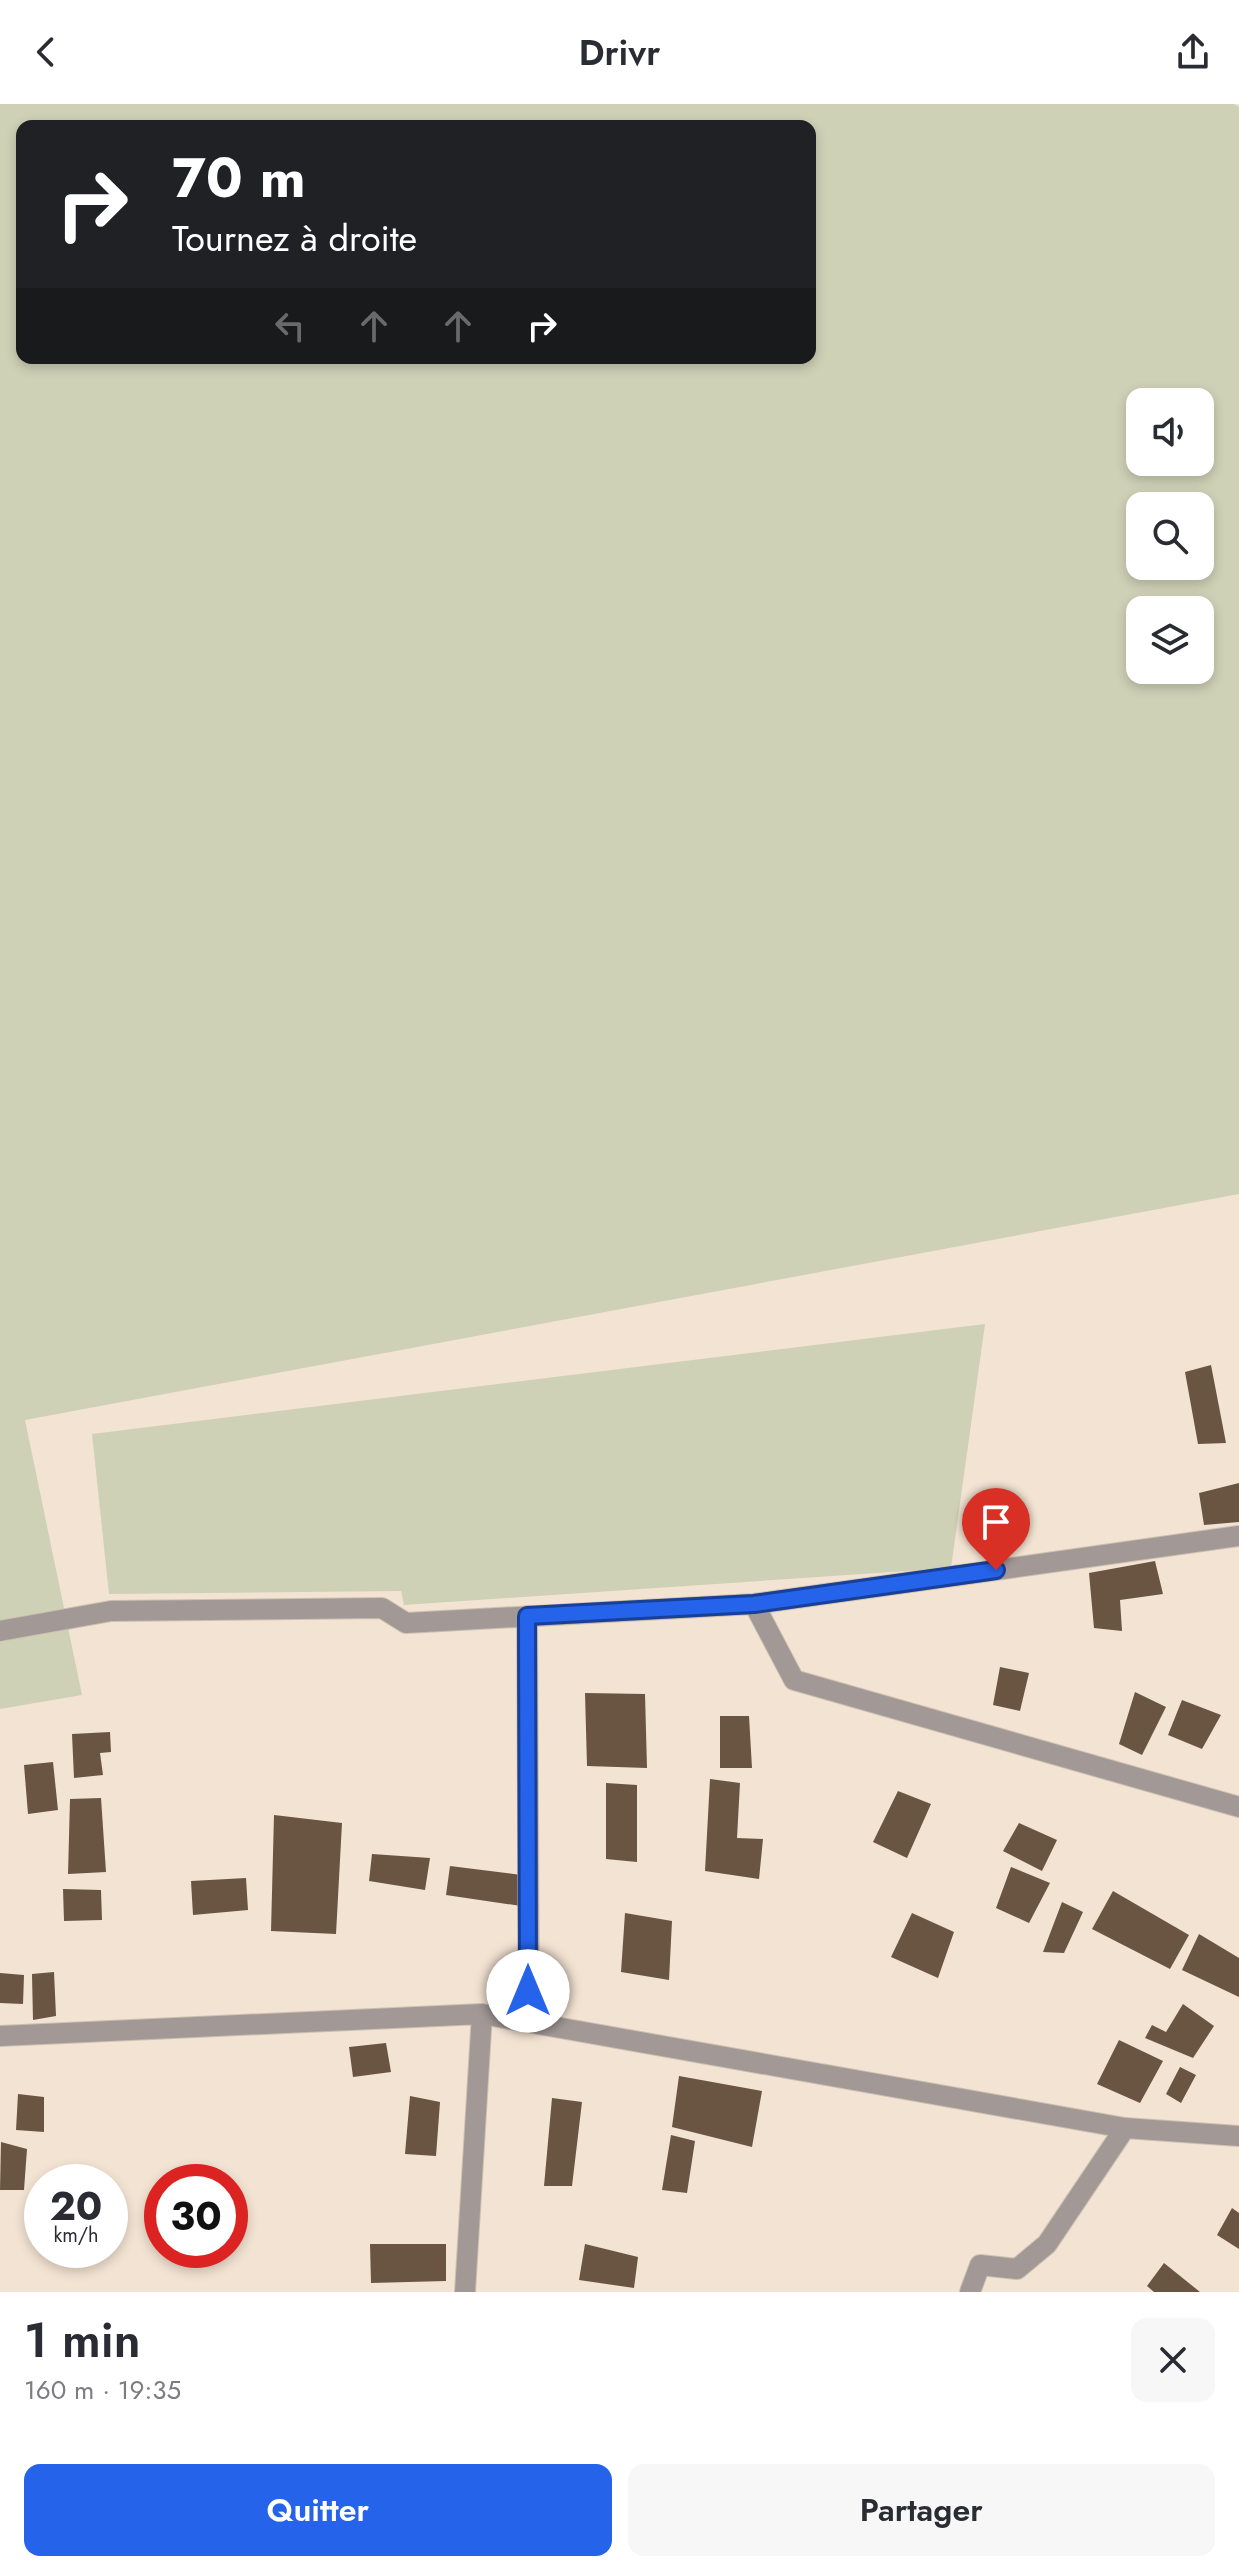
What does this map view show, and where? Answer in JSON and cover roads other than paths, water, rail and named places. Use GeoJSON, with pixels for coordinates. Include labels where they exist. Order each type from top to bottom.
{"type":"FeatureCollection","features":[{"type":"Feature","properties":{"kind":"street"},"geometry":{"type":"LineString","coordinates":[[0,1631],[111,1611],[382,1608],[406,1623],[754,1604],[1239,1536]]}},
{"type":"Feature","properties":{"kind":"street"},"geometry":{"type":"LineString","coordinates":[[754,1604],[794,1680],[1239,1807]]}},
{"type":"Feature","properties":{"kind":"street"},"geometry":{"type":"LineString","coordinates":[[527,1616],[529,2022]]}},
{"type":"Feature","properties":{"kind":"street"},"geometry":{"type":"LineString","coordinates":[[465,2292],[482,2014]]}},
{"type":"Feature","properties":{"kind":"street"},"geometry":{"type":"LineString","coordinates":[[0,2036],[482,2014],[1125,2128],[1239,2136]]}},
{"type":"Feature","properties":{"kind":"street"},"geometry":{"type":"LineString","coordinates":[[970,2292],[980,2265],[1017,2269],[1047,2244],[1125,2128]]}}]}
